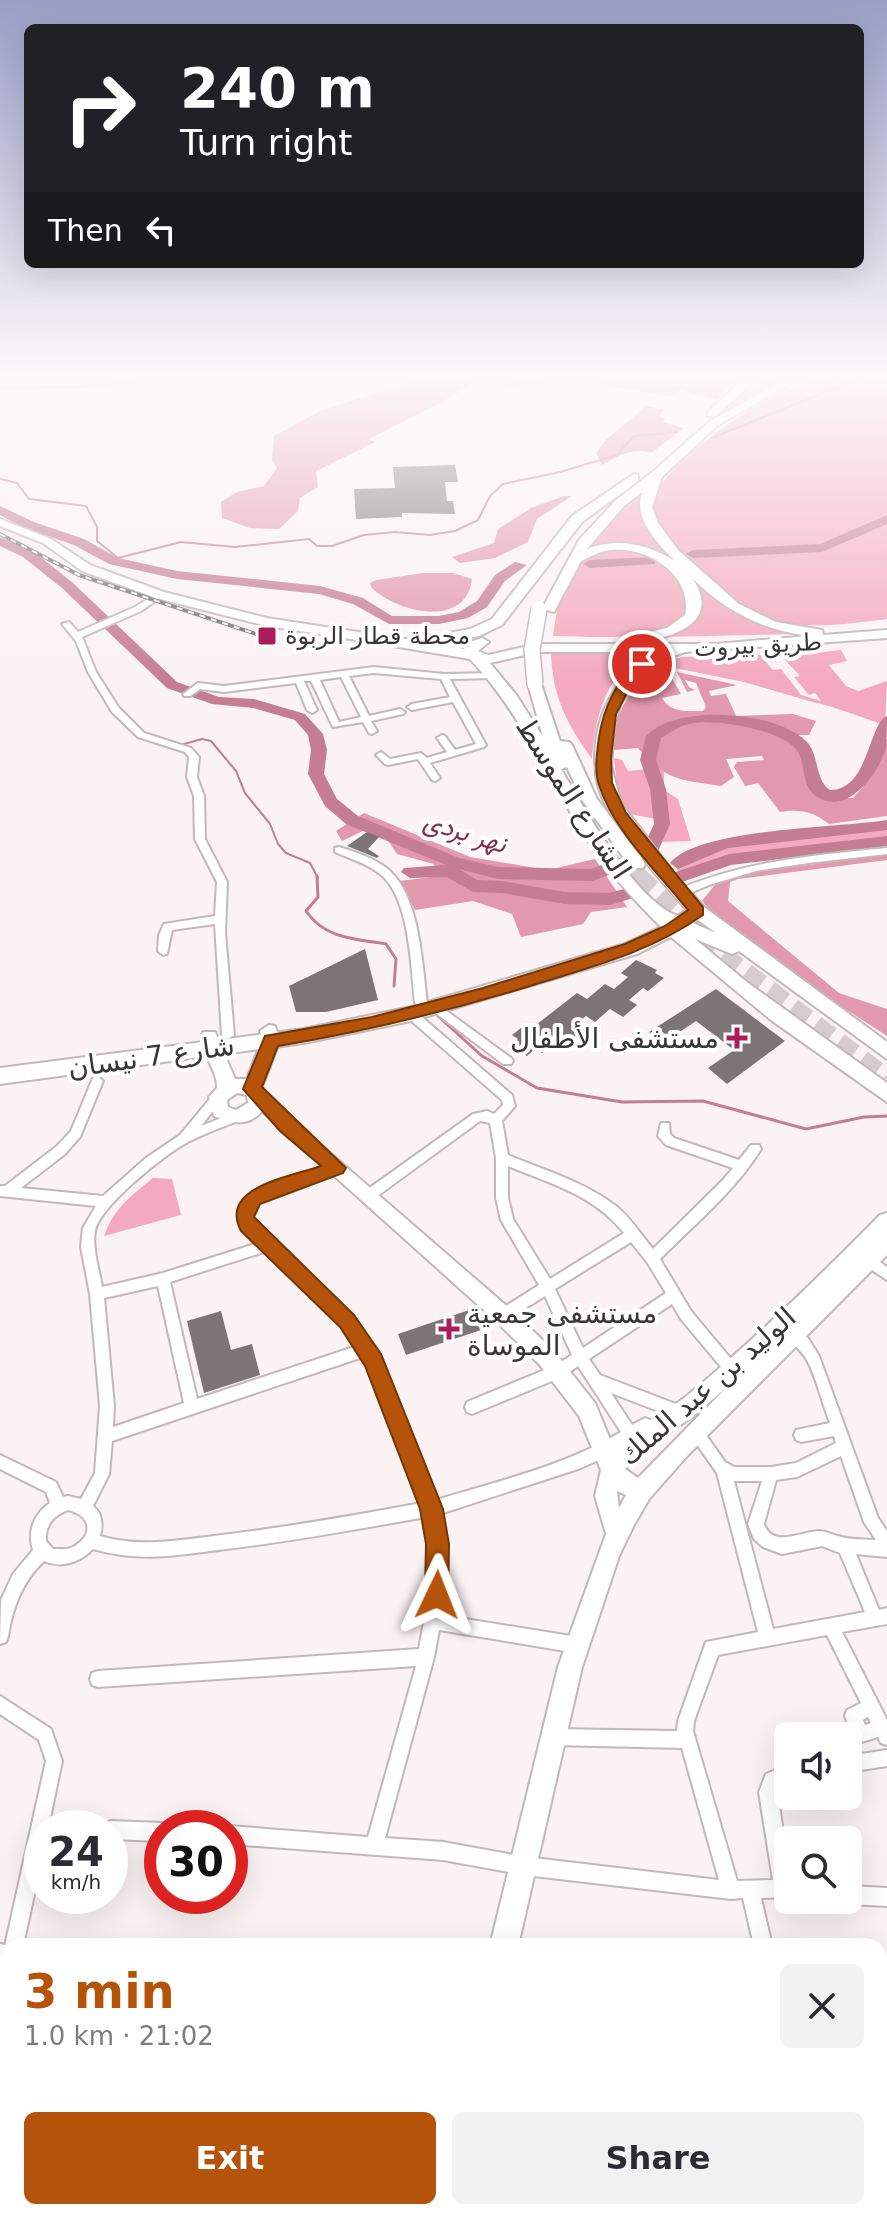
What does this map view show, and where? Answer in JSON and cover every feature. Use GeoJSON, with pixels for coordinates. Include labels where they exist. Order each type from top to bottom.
{"type":"FeatureCollection","features":[{"type":"Feature","properties":{"kind":"main road"},"geometry":{"type":"LineString","coordinates":[[541,684],[544,609],[569,549],[587,526],[637,477]]}},
{"type":"Feature","properties":{"kind":"main road"},"geometry":{"type":"LineString","coordinates":[[432,640],[474,633],[497,622],[577,519],[637,477]]}},
{"type":"Feature","properties":{"kind":"main road"},"geometry":{"type":"LineString","coordinates":[[544,609],[572,560],[601,522],[654,477]]}},
{"type":"Feature","properties":{"kind":"main road"},"geometry":{"type":"LineString","coordinates":[[657,477],[647,495],[646,514],[660,536],[710,589],[745,614],[769,624],[829,634]]}},
{"type":"Feature","properties":{"kind":"main road"},"geometry":{"type":"LineString","coordinates":[[572,560],[603,547],[642,548],[668,562],[690,587],[694,611],[683,625],[660,635],[607,642]]}},
{"type":"Feature","properties":{"kind":"main road","name":"طريق بيروت"},"geometry":{"type":"LineString","coordinates":[[345,634],[441,648],[480,650],[887,631]]}},
{"type":"Feature","properties":{"kind":"main road","name":"طريق بيروت"},"geometry":{"type":"LineString","coordinates":[[345,634],[432,640],[480,650],[488,659],[538,648],[681,649],[817,642],[887,631]]}},
{"type":"Feature","properties":{"kind":"main road","name":"الشارع الموسط"},"geometry":{"type":"LineString","coordinates":[[681,649],[654,658],[637,668],[614,703],[606,726],[603,758],[609,794],[619,815],[698,911],[882,1047]]}},
{"type":"Feature","properties":{"kind":"main road","name":"الشارع الموسط"},"geometry":{"type":"LineString","coordinates":[[480,650],[594,822],[633,865],[590,800],[541,684]]}},
{"type":"Feature","properties":{"kind":"main road","name":"الشارع الموسط"},"geometry":{"type":"LineString","coordinates":[[541,684],[550,736],[562,776],[588,831],[671,925],[735,982],[887,1094]]}},
{"type":"Feature","properties":{"kind":"main road"},"geometry":{"type":"LineString","coordinates":[[561,737],[609,794]]}},
{"type":"Feature","properties":{"kind":"main road","name":"شارع 7 نيسان"},"geometry":{"type":"LineString","coordinates":[[0,1068],[216,1040],[338,1031],[621,952],[698,911]]}},
{"type":"Feature","properties":{"kind":"main road"},"geometry":{"type":"LineString","coordinates":[[671,925],[754,955]]}},
{"type":"Feature","properties":{"kind":"main road"},"geometry":{"type":"LineString","coordinates":[[735,982],[732,972],[736,963],[754,955]]}},
{"type":"Feature","properties":{"kind":"main road","name":"شارع 7 نيسان"},"geometry":{"type":"LineString","coordinates":[[0,1076],[216,1040]]}},
{"type":"Feature","properties":{"kind":"street","name":"طريق بيروت"},"geometry":{"type":"LineString","coordinates":[[0,522],[47,541],[86,568],[160,595],[267,622],[345,634]]}},
{"type":"Feature","properties":{"kind":"street"},"geometry":{"type":"LineString","coordinates":[[77,636],[138,609],[160,595]]}},
{"type":"Feature","properties":{"kind":"street"},"geometry":{"type":"LineString","coordinates":[[66,624],[77,636],[92,672],[115,710],[141,735],[192,753],[192,777],[199,796],[200,839],[222,882],[216,1040],[226,1075],[220,1111],[287,1126]]}},
{"type":"Feature","properties":{"kind":"street"},"geometry":{"type":"LineString","coordinates":[[187,694],[198,686],[224,689],[382,669],[444,677],[495,675]]}},
{"type":"Feature","properties":{"kind":"street"},"geometry":{"type":"LineString","coordinates":[[343,673],[372,731]]}},
{"type":"Feature","properties":{"kind":"street"},"geometry":{"type":"LineString","coordinates":[[314,677],[336,725],[400,712]]}},
{"type":"Feature","properties":{"kind":"street"},"geometry":{"type":"LineString","coordinates":[[426,761],[481,745],[444,677]]}},
{"type":"Feature","properties":{"kind":"street"},"geometry":{"type":"LineString","coordinates":[[299,679],[312,710]]}},
{"type":"Feature","properties":{"kind":"street"},"geometry":{"type":"LineString","coordinates":[[412,707],[455,699]]}},
{"type":"Feature","properties":{"kind":"street"},"geometry":{"type":"LineString","coordinates":[[442,738],[453,754]]}},
{"type":"Feature","properties":{"kind":"street"},"geometry":{"type":"LineString","coordinates":[[381,755],[388,762],[418,756],[426,761],[435,778]]}},
{"type":"Feature","properties":{"kind":"street"},"geometry":{"type":"LineString","coordinates":[[339,850],[381,870],[392,880],[406,913],[423,1008],[508,1098],[509,1106],[496,1120]]}},
{"type":"Feature","properties":{"kind":"street"},"geometry":{"type":"LineString","coordinates":[[681,893],[746,870],[887,851]]}},
{"type":"Feature","properties":{"kind":"street"},"geometry":{"type":"LineString","coordinates":[[163,951],[168,927],[221,919]]}},
{"type":"Feature","properties":{"kind":"street"},"geometry":{"type":"LineString","coordinates":[[423,1008],[507,1061]]}},
{"type":"Feature","properties":{"kind":"street"},"geometry":{"type":"LineString","coordinates":[[85,1506],[102,1474],[106,1436],[106,1380],[97,1294],[87,1238],[92,1219],[105,1202],[150,1162],[183,1139],[255,1108],[255,1092],[270,1036]]}},
{"type":"Feature","properties":{"kind":"street"},"geometry":{"type":"LineString","coordinates":[[5,1190],[61,1150],[76,1134],[97,1081]]}},
{"type":"Feature","properties":{"kind":"street"},"geometry":{"type":"LineString","coordinates":[[183,1139],[222,1093],[240,1085],[255,1092],[287,1126],[503,1315],[559,1371],[587,1410],[607,1461],[624,1483],[641,1491]]}},
{"type":"Feature","properties":{"kind":"street"},"geometry":{"type":"LineString","coordinates":[[368,1196],[477,1117],[487,1116],[496,1120]]}},
{"type":"Feature","properties":{"kind":"street"},"geometry":{"type":"LineString","coordinates":[[496,1120],[502,1158],[502,1198],[507,1220],[547,1286],[580,1357],[630,1434]]}},
{"type":"Feature","properties":{"kind":"street"},"geometry":{"type":"LineString","coordinates":[[665,1126],[664,1136],[670,1142],[743,1166]]}},
{"type":"Feature","properties":{"kind":"street"},"geometry":{"type":"LineString","coordinates":[[652,1258],[695,1217],[755,1149]]}},
{"type":"Feature","properties":{"kind":"street"},"geometry":{"type":"LineString","coordinates":[[502,1158],[590,1195],[615,1212],[652,1258],[673,1296],[700,1334],[731,1369]]}},
{"type":"Feature","properties":{"kind":"street"},"geometry":{"type":"LineString","coordinates":[[336,1168],[258,1196],[247,1205],[246,1221],[347,1321],[367,1349],[380,1374],[432,1509],[438,1569],[426,1657],[374,1846]]}},
{"type":"Feature","properties":{"kind":"street"},"geometry":{"type":"LineString","coordinates":[[5,1190],[105,1202]]}},
{"type":"Feature","properties":{"kind":"street","name":"الوليد بن عبد الملك"},"geometry":{"type":"LineString","coordinates":[[618,1535],[606,1510],[607,1461],[692,1404],[887,1221]]}},
{"type":"Feature","properties":{"kind":"street"},"geometry":{"type":"LineString","coordinates":[[503,1315],[634,1233]]}},
{"type":"Feature","properties":{"kind":"street","name":"الوليد بن عبد الملك"},"geometry":{"type":"LineString","coordinates":[[506,1938],[552,1737],[577,1645],[618,1535],[641,1491],[887,1242]]}},
{"type":"Feature","properties":{"kind":"street"},"geometry":{"type":"LineString","coordinates":[[97,1294],[163,1279],[269,1245]]}},
{"type":"Feature","properties":{"kind":"street"},"geometry":{"type":"LineString","coordinates":[[868,1260],[887,1274]]}},
{"type":"Feature","properties":{"kind":"street"},"geometry":{"type":"LineString","coordinates":[[163,1279],[192,1408]]}},
{"type":"Feature","properties":{"kind":"street"},"geometry":{"type":"LineString","coordinates":[[472,1407],[559,1371],[673,1296]]}},
{"type":"Feature","properties":{"kind":"street"},"geometry":{"type":"LineString","coordinates":[[793,1334],[811,1354],[872,1522],[887,1546]]}},
{"type":"Feature","properties":{"kind":"street"},"geometry":{"type":"LineString","coordinates":[[106,1436],[367,1349]]}},
{"type":"Feature","properties":{"kind":"street"},"geometry":{"type":"LineString","coordinates":[[594,1380],[671,1409]]}},
{"type":"Feature","properties":{"kind":"street"},"geometry":{"type":"LineString","coordinates":[[91,1541],[119,1549],[149,1551],[292,1534],[432,1509],[573,1464],[607,1461],[630,1434],[713,1385]]}},
{"type":"Feature","properties":{"kind":"street"},"geometry":{"type":"LineString","coordinates":[[801,1435],[837,1429]]}},
{"type":"Feature","properties":{"kind":"street"},"geometry":{"type":"LineString","coordinates":[[696,1433],[724,1471],[767,1636]]}},
{"type":"Feature","properties":{"kind":"street"},"geometry":{"type":"LineString","coordinates":[[724,1471],[732,1474],[771,1474],[797,1470],[843,1447]]}},
{"type":"Feature","properties":{"kind":"street"},"geometry":{"type":"LineString","coordinates":[[0,1462],[51,1487],[59,1505]]}},
{"type":"Feature","properties":{"kind":"street"},"geometry":{"type":"LineString","coordinates":[[771,1474],[757,1520],[763,1538],[777,1546],[822,1538],[845,1546],[887,1546]]}},
{"type":"Feature","properties":{"kind":"street"},"geometry":{"type":"LineString","coordinates":[[77,1503],[85,1506],[94,1518],[91,1541],[85,1549],[67,1558],[50,1556],[43,1551],[38,1530],[45,1515],[59,1505],[77,1503]]}},
{"type":"Feature","properties":{"kind":"street"},"geometry":{"type":"LineString","coordinates":[[760,1938],[686,1740],[686,1721],[712,1648],[881,1617],[845,1546]]}},
{"type":"Feature","properties":{"kind":"street"},"geometry":{"type":"LineString","coordinates":[[0,1636],[11,1590],[25,1568],[43,1551]]}},
{"type":"Feature","properties":{"kind":"street"},"geometry":{"type":"LineString","coordinates":[[431,1621],[577,1645]]}},
{"type":"Feature","properties":{"kind":"street"},"geometry":{"type":"LineString","coordinates":[[830,1625],[881,1721],[862,1732]]}},
{"type":"Feature","properties":{"kind":"street"},"geometry":{"type":"LineString","coordinates":[[98,1679],[426,1657]]}},
{"type":"Feature","properties":{"kind":"street"},"geometry":{"type":"LineString","coordinates":[[0,1704],[40,1729],[53,1751],[47,1810]]}},
{"type":"Feature","properties":{"kind":"street"},"geometry":{"type":"LineString","coordinates":[[552,1737],[686,1740]]}},
{"type":"Feature","properties":{"kind":"street"},"geometry":{"type":"LineString","coordinates":[[862,1762],[887,1758]]}},
{"type":"Feature","properties":{"kind":"street"},"geometry":{"type":"LineString","coordinates":[[774,1779],[768,1792],[774,1826]]}},
{"type":"Feature","properties":{"kind":"street"},"geometry":{"type":"LineString","coordinates":[[248,1836],[443,1851],[525,1866],[740,1890],[774,1889]]}},
{"type":"Feature","properties":{"kind":"street"},"geometry":{"type":"LineString","coordinates":[[862,1896],[887,1897]]}},
{"type":"Feature","properties":{"kind":"street"},"geometry":{"type":"LineString","coordinates":[[16,1938],[24,1908]]}},
{"type":"Feature","properties":{"kind":"shaded area"},"geometry":{"type":"Polygon","coordinates":[[[271,477],[317,477],[318,487],[300,498],[298,511],[279,529],[250,528],[222,518],[221,502],[237,492],[264,486],[271,477]]]}},
{"type":"Feature","properties":{"kind":"shaded area"},"geometry":{"type":"Polygon","coordinates":[[[668,477],[887,477],[887,619],[827,625],[789,623],[751,612],[732,602],[669,540],[658,524],[650,505],[668,477]]]}},
{"type":"Feature","properties":{"kind":"shaded area"},"geometry":{"type":"Polygon","coordinates":[[[643,489],[641,513],[649,529],[721,604],[749,620],[794,634],[664,637],[684,628],[695,616],[681,572],[646,553],[623,546],[597,546],[583,551],[619,509],[643,489]]]}},
{"type":"Feature","properties":{"kind":"shaded area"},"geometry":{"type":"Polygon","coordinates":[[[572,496],[537,519],[528,542],[495,558],[460,563],[452,557],[494,543],[498,529],[531,508],[572,496]]]}},
{"type":"Feature","properties":{"kind":"shaded area"},"geometry":{"type":"Polygon","coordinates":[[[619,547],[652,558],[674,576],[688,597],[685,616],[671,625],[639,635],[553,636],[562,590],[571,569],[587,554],[619,547]]]}},
{"type":"Feature","properties":{"kind":"shaded area"},"geometry":{"type":"Polygon","coordinates":[[[423,573],[453,573],[472,579],[467,595],[457,605],[444,611],[428,612],[412,609],[382,596],[370,583],[376,580],[423,573]]]}},
{"type":"Feature","properties":{"kind":"shaded area"},"geometry":{"type":"Polygon","coordinates":[[[841,650],[847,661],[829,665],[846,686],[858,691],[887,681],[885,725],[744,682],[655,664],[682,657],[759,654],[773,670],[781,669],[801,695],[821,701],[815,693],[809,695],[794,677],[800,676],[782,657],[841,650]]]}},
{"type":"Feature","properties":{"kind":"shaded area"},"geometry":{"type":"Polygon","coordinates":[[[551,652],[639,654],[640,657],[618,675],[604,701],[595,731],[592,759],[562,709],[554,682],[551,652]]]}},
{"type":"Feature","properties":{"kind":"shaded area"},"geometry":{"type":"Polygon","coordinates":[[[646,669],[669,673],[681,694],[662,698],[674,709],[703,711],[706,707],[696,683],[685,680],[695,690],[687,692],[677,672],[737,685],[709,691],[711,696],[726,694],[736,716],[793,714],[816,721],[809,735],[787,735],[804,755],[814,785],[821,792],[834,797],[853,798],[863,787],[887,738],[887,816],[829,824],[806,812],[780,812],[758,783],[745,786],[734,767],[737,762],[764,760],[762,756],[726,759],[734,777],[721,786],[685,780],[666,773],[638,748],[613,750],[618,717],[646,669]]]}},
{"type":"Feature","properties":{"kind":"shaded area"},"geometry":{"type":"Polygon","coordinates":[[[614,758],[622,760],[628,771],[646,769],[656,819],[630,814],[618,795],[614,758]]]}},
{"type":"Feature","properties":{"kind":"shaded area"},"geometry":{"type":"Polygon","coordinates":[[[656,766],[664,772],[664,790],[678,799],[691,841],[660,842],[666,825],[656,766]]]}},
{"type":"Feature","properties":{"kind":"shaded area"},"geometry":{"type":"Polygon","coordinates":[[[364,813],[470,857],[548,870],[595,859],[627,907],[591,912],[583,924],[521,937],[512,914],[473,901],[415,910],[399,881],[432,877],[434,864],[397,854],[387,839],[365,830],[342,841],[336,831],[364,813]]]}},
{"type":"Feature","properties":{"kind":"shaded area"},"geometry":{"type":"Polygon","coordinates":[[[887,826],[887,838],[782,850],[679,872],[677,869],[711,849],[745,840],[887,826]]]}},
{"type":"Feature","properties":{"kind":"shaded area"},"geometry":{"type":"Polygon","coordinates":[[[887,855],[887,860],[738,879],[730,882],[728,901],[839,993],[887,1009],[887,1036],[733,936],[702,901],[714,886],[736,874],[887,855]]]}},
{"type":"Feature","properties":{"kind":"shaded area"},"geometry":{"type":"Polygon","coordinates":[[[153,1178],[172,1179],[181,1215],[104,1236],[118,1210],[153,1178]]]}},
{"type":"Feature","properties":{"kind":"building"},"geometry":{"type":"Polygon","coordinates":[[[394,477],[457,477],[458,482],[445,482],[447,501],[453,501],[455,514],[402,513],[402,517],[356,519],[354,489],[395,488],[394,477]]]}},
{"type":"Feature","properties":{"kind":"building"},"geometry":{"type":"Polygon","coordinates":[[[367,832],[379,837],[368,849],[379,856],[377,858],[347,846],[367,832]]]}},
{"type":"Feature","properties":{"kind":"building"},"geometry":{"type":"Polygon","coordinates":[[[365,949],[378,1000],[326,1012],[296,1012],[289,986],[365,949]]]}},
{"type":"Feature","properties":{"kind":"building"},"geometry":{"type":"Polygon","coordinates":[[[636,960],[657,970],[655,973],[664,978],[648,991],[643,988],[629,1000],[637,1005],[623,1017],[610,1009],[595,1022],[586,1016],[572,1027],[582,1034],[571,1043],[561,1037],[542,1053],[536,1048],[527,1056],[511,1045],[518,1039],[512,1035],[526,1024],[532,1028],[577,993],[587,999],[605,984],[614,989],[628,977],[621,973],[636,960]]]}},
{"type":"Feature","properties":{"kind":"building"},"geometry":{"type":"Polygon","coordinates":[[[716,989],[785,1041],[727,1084],[708,1068],[734,1050],[696,1021],[663,1043],[649,1032],[716,989]]]}},
{"type":"Feature","properties":{"kind":"building"},"geometry":{"type":"Polygon","coordinates":[[[472,1309],[481,1330],[406,1355],[398,1334],[472,1309]]]}},
{"type":"Feature","properties":{"kind":"building"},"geometry":{"type":"Polygon","coordinates":[[[221,1311],[231,1350],[252,1344],[260,1375],[204,1393],[187,1321],[221,1311]]]}},
{"type":"Feature","properties":{"kind":"waterway"},"geometry":{"type":"LineString","coordinates":[[0,479],[17,483],[29,499],[86,506],[97,527],[97,541],[118,558],[181,542],[235,547],[309,539],[317,546],[332,546],[364,535],[395,532],[430,535],[455,531],[478,520],[490,496],[503,484],[538,477]]}},
{"type":"Feature","properties":{"kind":"waterway"},"geometry":{"type":"LineString","coordinates":[[0,510],[29,525],[79,542],[114,561],[177,575],[320,590],[358,601],[389,620],[439,620],[463,615],[482,604],[500,578],[520,565]]}},
{"type":"Feature","properties":{"kind":"waterway"},"geometry":{"type":"LineString","coordinates":[[693,554],[822,548],[887,519]]}},
{"type":"Feature","properties":{"kind":"waterway","name":"نهر بردى"},"geometry":{"type":"LineString","coordinates":[[0,541],[28,554],[67,585],[172,685],[217,701],[254,704],[300,717],[315,734],[319,750],[316,774],[331,802],[352,820],[454,862],[498,873],[592,875],[649,854],[662,824],[658,789],[648,760],[654,736],[682,721],[718,719],[752,724],[784,734],[803,747],[816,787],[827,795],[838,796],[849,791],[867,771],[887,721]]}},
{"type":"Feature","properties":{"kind":"waterway"},"geometry":{"type":"LineString","coordinates":[[590,564],[650,561]]}},
{"type":"Feature","properties":{"kind":"waterway"},"geometry":{"type":"LineString","coordinates":[[184,744],[202,739],[211,741],[236,771],[245,793],[270,824],[278,844],[286,853],[310,863],[317,876]]}},
{"type":"Feature","properties":{"kind":"waterway"},"geometry":{"type":"LineString","coordinates":[[678,863],[710,847],[728,843],[887,825]]}},
{"type":"Feature","properties":{"kind":"waterway"},"geometry":{"type":"LineString","coordinates":[[676,878],[729,860],[887,841]]}},
{"type":"Feature","properties":{"kind":"waterway"},"geometry":{"type":"LineString","coordinates":[[410,872],[450,871],[473,886],[503,887],[564,898],[610,899],[634,892]]}},
{"type":"Feature","properties":{"kind":"waterway"},"geometry":{"type":"LineString","coordinates":[[317,876],[318,897],[306,911],[331,932],[386,944],[396,959],[394,986]]}},
{"type":"Feature","properties":{"kind":"waterway"},"geometry":{"type":"LineString","coordinates":[[438,1016],[482,1056],[537,1088],[622,1102],[703,1101],[806,1129],[864,1117],[887,1116]]}},
{"type":"Feature","properties":{"kind":"tunnel"},"geometry":{"type":"LineString","coordinates":[[629,867],[638,876]]}},
{"type":"Feature","properties":{"kind":"tunnel"},"geometry":{"type":"LineString","coordinates":[[638,876],[720,953],[887,1078]]}},
{"type":"Feature","properties":{"kind":"railway"},"geometry":{"type":"LineString","coordinates":[[0,534],[79,575],[268,638]]}},
{"type":"Feature","properties":{"kind":"place","name":"محطة قطار الربوة"},"geometry":{"type":"Point","coordinates":[267,636]}},
{"type":"Feature","properties":{"kind":"place","name":"مستشفى الأطفال"},"geometry":{"type":"Point","coordinates":[737,1038]}},
{"type":"Feature","properties":{"kind":"place","name":"مستشفى جمعية الموساة"},"geometry":{"type":"Point","coordinates":[449,1329]}},
{"type":"Feature","properties":{"kind":"route"},"geometry":{"type":"LineString","coordinates":[[437,1595],[437,1544],[432,1509],[374,1361],[347,1321],[248,1225],[244,1217],[245,1209],[253,1198],[336,1168],[287,1126],[252,1089],[271,1040],[321,1034],[437,1008],[631,949],[671,930],[698,911],[619,815],[605,783],[603,758],[609,714],[632,672],[642,664]]}}]}
